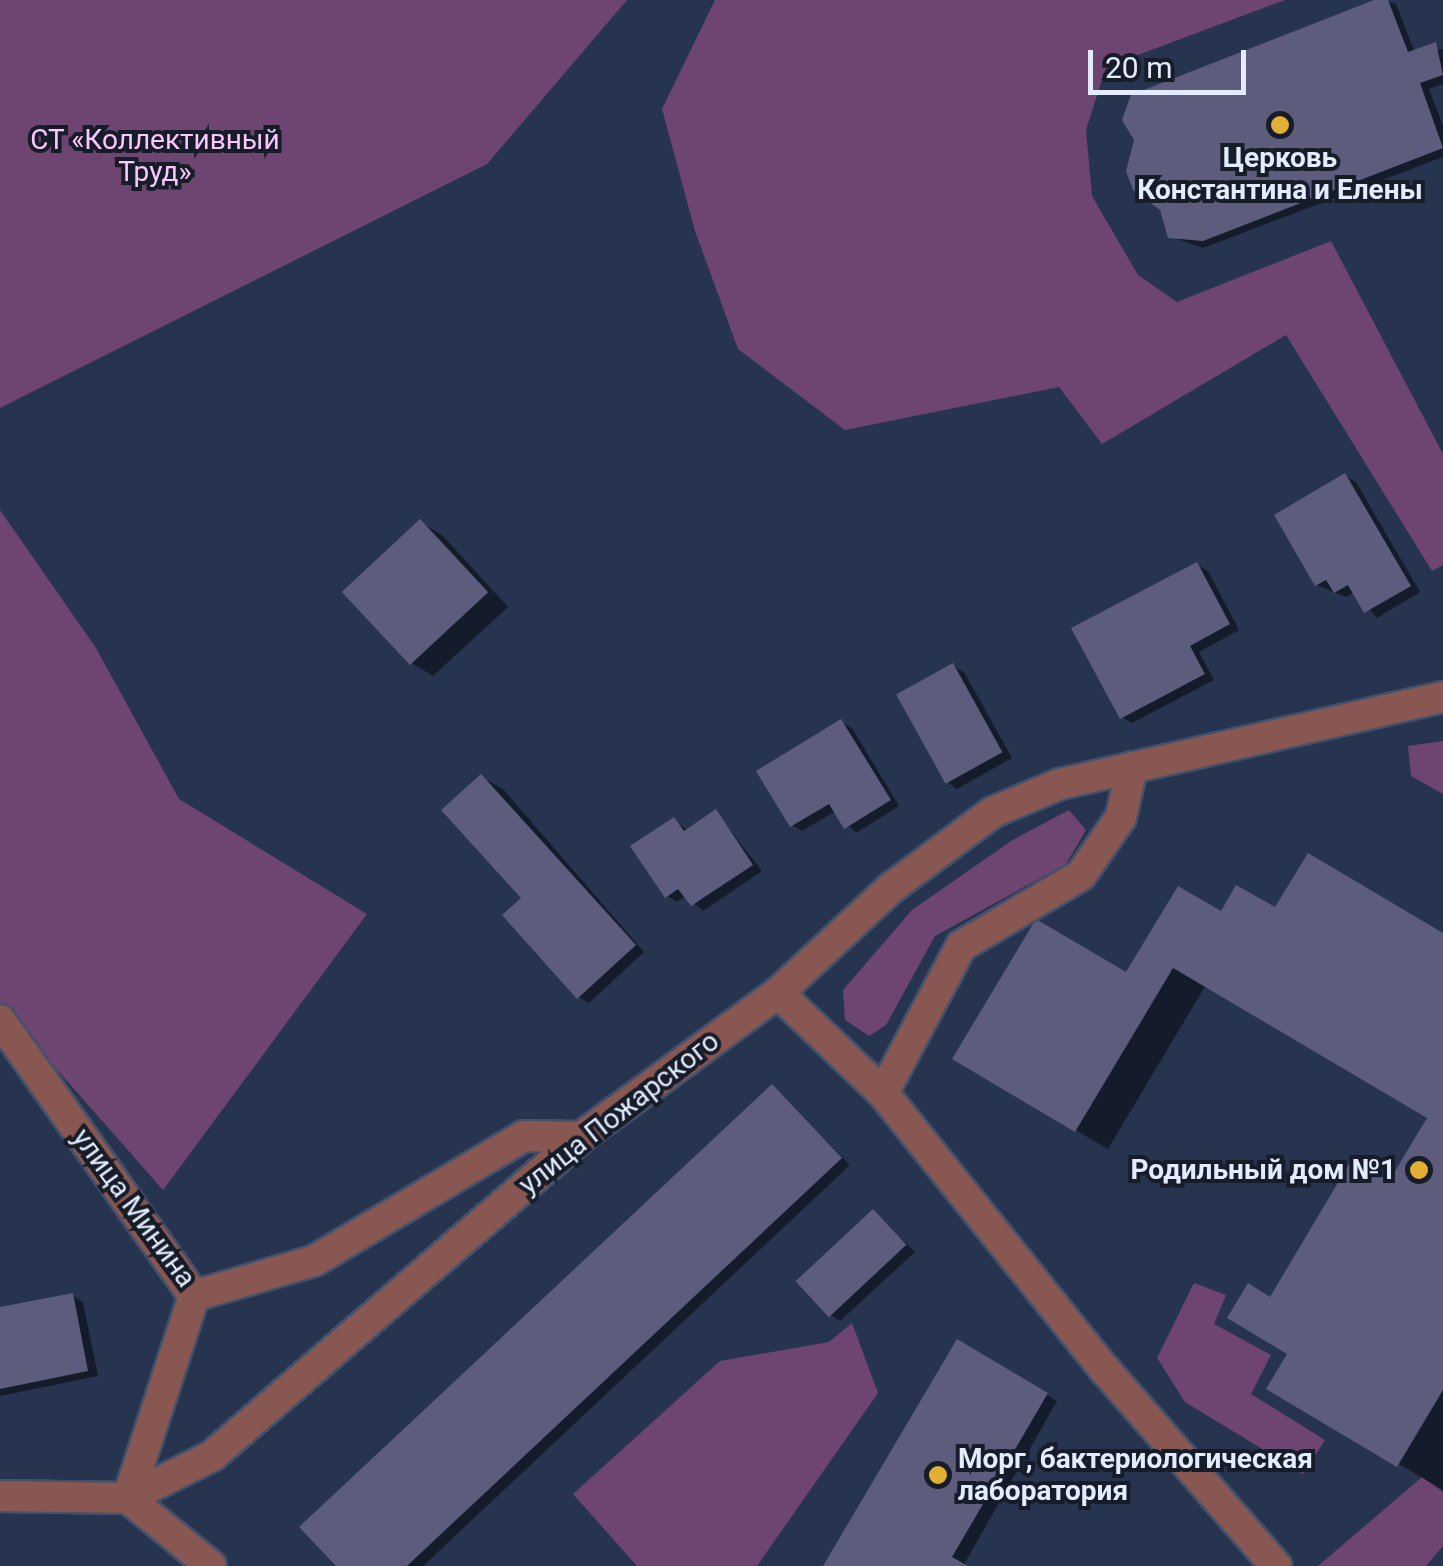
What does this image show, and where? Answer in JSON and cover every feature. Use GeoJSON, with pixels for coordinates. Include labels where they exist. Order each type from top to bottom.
{"type":"FeatureCollection","features":[{"type":"Feature","properties":{"kind":"street","name":"улица Пожарского"},"geometry":{"type":"LineString","coordinates":[[128,1498],[212,1456],[581,1137],[778,992],[891,888],[993,812],[1060,784],[1443,697]]}},
{"type":"Feature","properties":{"kind":"street"},"geometry":{"type":"LineString","coordinates":[[884,1093],[961,946],[1081,875],[1120,817],[1132,767]]}},
{"type":"Feature","properties":{"kind":"street"},"geometry":{"type":"LineString","coordinates":[[778,992],[884,1093],[1106,1371],[1276,1566]]}},
{"type":"Feature","properties":{"kind":"street","name":"улица Минина"},"geometry":{"type":"LineString","coordinates":[[0,1020],[194,1296],[314,1261],[524,1136],[581,1137]]}},
{"type":"Feature","properties":{"kind":"street"},"geometry":{"type":"LineString","coordinates":[[128,1498],[194,1296]]}},
{"type":"Feature","properties":{"kind":"street"},"geometry":{"type":"LineString","coordinates":[[0,1496],[128,1498],[211,1566]]}},
{"type":"Feature","properties":{"kind":"green space","name":"СТ «Коллективный Труд»"},"geometry":{"type":"Polygon","coordinates":[[[0,0],[627,0],[487,164],[0,408],[0,0]]]}},
{"type":"Feature","properties":{"kind":"green space"},"geometry":{"type":"Polygon","coordinates":[[[715,0],[1285,0],[1106,67],[1086,130],[1092,196],[1138,275],[1177,302],[1331,241],[1443,454],[1443,565],[1432,571],[1286,335],[1102,444],[1059,387],[845,430],[738,349],[695,231],[662,109],[715,0]]]}},
{"type":"Feature","properties":{"kind":"green space"},"geometry":{"type":"Polygon","coordinates":[[[0,510],[96,648],[179,799],[367,914],[163,1190],[0,1005],[0,510]]]}},
{"type":"Feature","properties":{"kind":"green space"},"geometry":{"type":"Polygon","coordinates":[[[1443,741],[1443,794],[1411,776],[1408,746],[1443,741]]]}},
{"type":"Feature","properties":{"kind":"green space"},"geometry":{"type":"Polygon","coordinates":[[[1069,810],[1086,830],[1066,864],[935,936],[886,1025],[869,1036],[845,1020],[843,990],[912,910],[1011,841],[1069,810]]]}},
{"type":"Feature","properties":{"kind":"green space"},"geometry":{"type":"Polygon","coordinates":[[[1194,1283],[1226,1295],[1214,1324],[1271,1355],[1251,1394],[1325,1440],[1303,1474],[1185,1402],[1157,1358],[1194,1283]]]}},
{"type":"Feature","properties":{"kind":"green space"},"geometry":{"type":"Polygon","coordinates":[[[852,1323],[878,1393],[757,1566],[637,1566],[573,1494],[720,1361],[829,1342],[852,1323]]]}},
{"type":"Feature","properties":{"kind":"green space"},"geometry":{"type":"Polygon","coordinates":[[[1422,1477],[1443,1492],[1443,1546],[1426,1566],[1318,1566],[1422,1477]]]}},
{"type":"Feature","properties":{"kind":"building","name":"Церковь Константина и Елены"},"geometry":{"type":"Polygon","coordinates":[[[1374,0],[1388,0],[1408,52],[1436,42],[1443,75],[1420,83],[1443,148],[1203,241],[1168,238],[1160,210],[1133,190],[1126,171],[1134,140],[1122,120],[1131,95],[1374,0]]]}},
{"type":"Feature","properties":{"kind":"building"},"geometry":{"type":"Polygon","coordinates":[[[1345,473],[1411,586],[1364,613],[1348,585],[1334,593],[1326,580],[1315,586],[1274,515],[1345,473]]]}},
{"type":"Feature","properties":{"kind":"building"},"geometry":{"type":"Polygon","coordinates":[[[420,519],[488,592],[410,665],[342,592],[420,519]]]}},
{"type":"Feature","properties":{"kind":"building"},"geometry":{"type":"Polygon","coordinates":[[[1197,562],[1230,624],[1190,646],[1205,674],[1120,719],[1071,628],[1197,562]]]}},
{"type":"Feature","properties":{"kind":"building"},"geometry":{"type":"Polygon","coordinates":[[[953,663],[1002,752],[946,784],[896,695],[953,663]]]}},
{"type":"Feature","properties":{"kind":"building"},"geometry":{"type":"Polygon","coordinates":[[[841,719],[891,800],[844,829],[829,804],[790,827],[756,771],[841,719]]]}},
{"type":"Feature","properties":{"kind":"building"},"geometry":{"type":"Polygon","coordinates":[[[481,774],[636,945],[577,999],[502,915],[521,898],[441,810],[481,774]]]}},
{"type":"Feature","properties":{"kind":"building"},"geometry":{"type":"Polygon","coordinates":[[[716,809],[753,865],[691,906],[678,889],[665,898],[630,846],[674,817],[684,831],[716,809]]]}},
{"type":"Feature","properties":{"kind":"building","name":"Родильный дом №1"},"geometry":{"type":"Polygon","coordinates":[[[1308,853],[1443,933],[1443,1390],[1397,1467],[1266,1389],[1287,1354],[1227,1318],[1248,1283],[1270,1297],[1352,1159],[1389,1181],[1427,1118],[1173,968],[1075,1132],[952,1059],[1036,919],[1126,972],[1178,886],[1221,911],[1236,885],[1275,907],[1308,853]]]}},
{"type":"Feature","properties":{"kind":"building"},"geometry":{"type":"Polygon","coordinates":[[[772,1084],[842,1158],[407,1566],[336,1566],[299,1527],[772,1084]]]}},
{"type":"Feature","properties":{"kind":"building"},"geometry":{"type":"Polygon","coordinates":[[[873,1209],[906,1245],[829,1317],[795,1281],[873,1209]]]}},
{"type":"Feature","properties":{"kind":"building"},"geometry":{"type":"Polygon","coordinates":[[[73,1293],[88,1371],[0,1389],[0,1307],[73,1293]]]}},
{"type":"Feature","properties":{"kind":"building","name":"Морг, бактериологическая лаборатория"},"geometry":{"type":"Polygon","coordinates":[[[957,1339],[1048,1393],[952,1557],[968,1566],[823,1566],[957,1339]]]}},
{"type":"Feature","properties":{"kind":"place","name":"Церковь Константина и Елены"},"geometry":{"type":"Point","coordinates":[1280,125]}},
{"type":"Feature","properties":{"kind":"place","name":"Родильный дом №1"},"geometry":{"type":"Point","coordinates":[1419,1170]}},
{"type":"Feature","properties":{"kind":"place","name":"Морг, бактериологическая лаборатория"},"geometry":{"type":"Point","coordinates":[938,1475]}}]}
